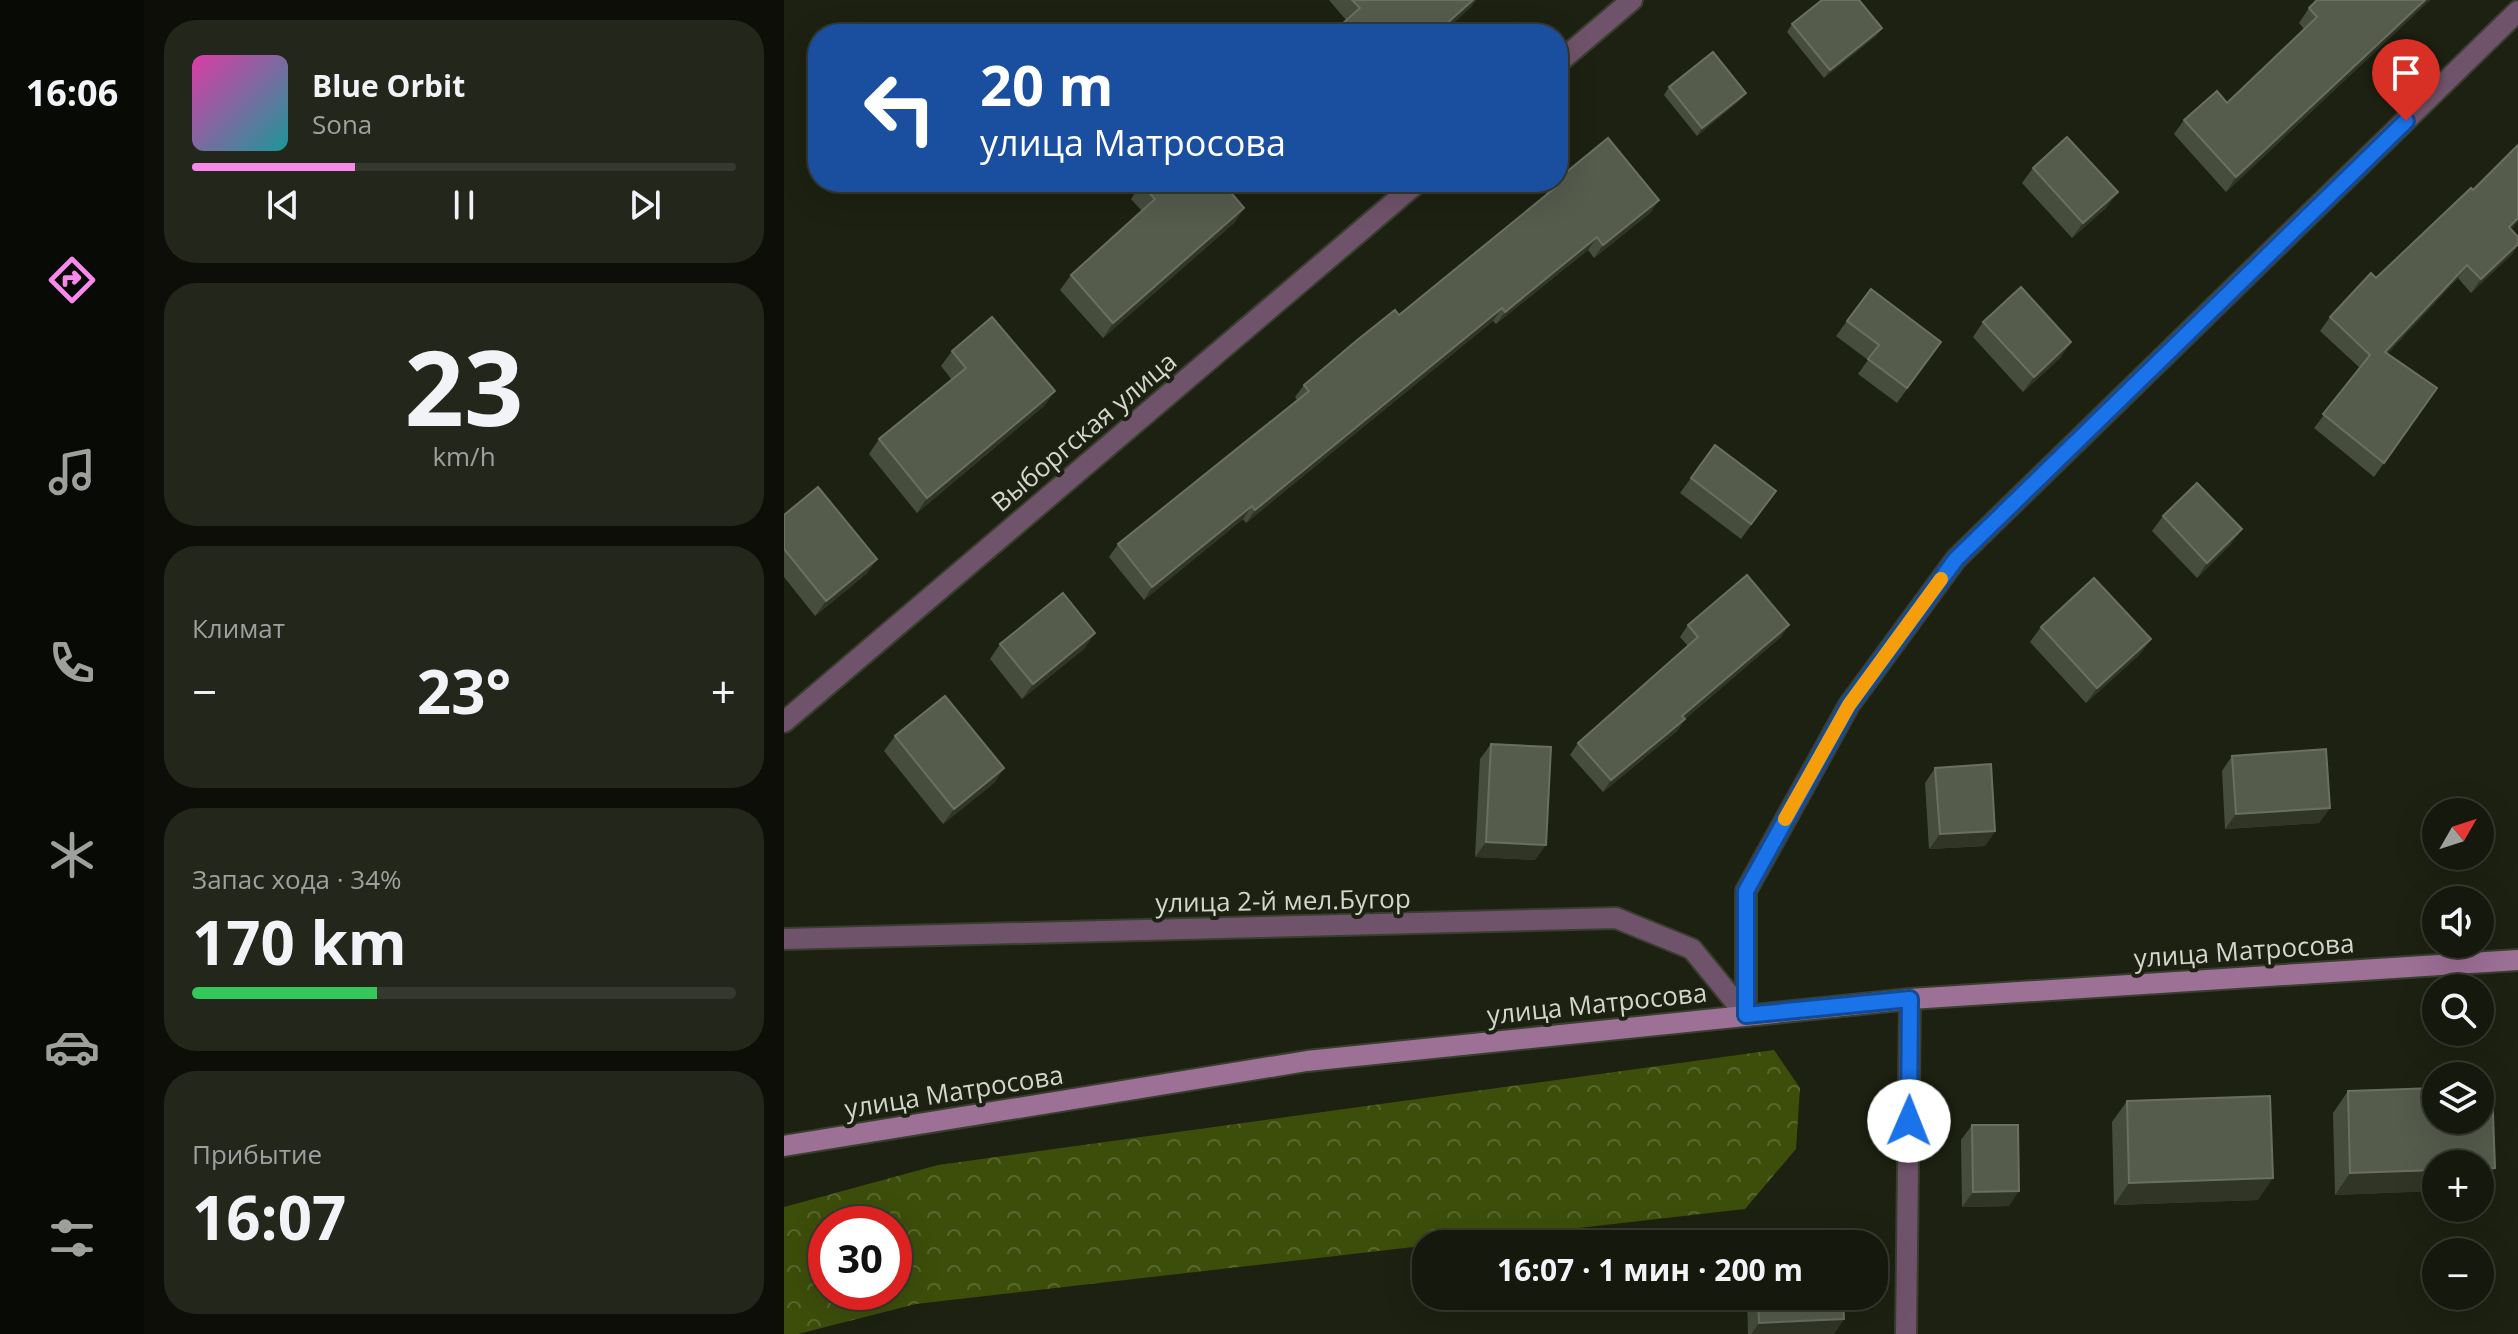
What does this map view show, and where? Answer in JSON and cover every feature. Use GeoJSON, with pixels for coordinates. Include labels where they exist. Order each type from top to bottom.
{"type":"FeatureCollection","features":[{"type":"Feature","properties":{"kind":"main road","name":"улица Матросова"},"geometry":{"type":"LineString","coordinates":[[784,1146],[1307,1061],[1910,999],[2518,960]]}},
{"type":"Feature","properties":{"kind":"street"},"geometry":{"type":"LineString","coordinates":[[1568,54],[1632,0]]}},
{"type":"Feature","properties":{"kind":"street"},"geometry":{"type":"LineString","coordinates":[[1746,1015],[1746,891],[1849,705],[1956,559],[2518,11]]}},
{"type":"Feature","properties":{"kind":"street","name":"Выборгская улица"},"geometry":{"type":"LineString","coordinates":[[784,722],[1406,192]]}},
{"type":"Feature","properties":{"kind":"street","name":"улица 2-й мел.Бугор"},"geometry":{"type":"LineString","coordinates":[[784,939],[1616,918],[1692,949],[1746,1015]]}},
{"type":"Feature","properties":{"kind":"street"},"geometry":{"type":"LineString","coordinates":[[1906,1334],[1910,999]]}},
{"type":"Feature","properties":{"kind":"green space"},"geometry":{"type":"Polygon","coordinates":[[[1774,1050],[1800,1088],[1796,1149],[1745,1209],[1562,1230],[1412,1230],[1412,1247],[912,1305],[912,1206],[808,1206],[808,1310],[892,1310],[798,1334],[784,1334],[784,1207],[938,1165],[1774,1050]]]}},
{"type":"Feature","properties":{"kind":"building"},"geometry":{"type":"Polygon","coordinates":[[[1352,0],[1473,0],[1446,24],[1342,24],[1360,8],[1352,0]]]}},
{"type":"Feature","properties":{"kind":"building"},"geometry":{"type":"Polygon","coordinates":[[[1822,0],[1859,0],[1882,28],[1830,70],[1792,24],[1822,0]]]}},
{"type":"Feature","properties":{"kind":"building"},"geometry":{"type":"Polygon","coordinates":[[[2317,0],[2425,0],[2236,177],[2184,120],[2217,91],[2227,103],[2317,17],[2309,8],[2317,0]]]}},
{"type":"Feature","properties":{"kind":"building"},"geometry":{"type":"Polygon","coordinates":[[[1713,52],[1746,93],[1702,128],[1669,87],[1713,52]]]}},
{"type":"Feature","properties":{"kind":"building"},"geometry":{"type":"Polygon","coordinates":[[[2067,137],[2118,192],[2083,223],[2033,168],[2067,137]]]}},
{"type":"Feature","properties":{"kind":"building"},"geometry":{"type":"Polygon","coordinates":[[[1608,138],[1659,200],[1603,245],[1597,237],[1505,312],[1502,308],[1255,510],[1252,506],[1152,587],[1118,544],[1309,391],[1304,385],[1395,310],[1399,315],[1550,192],[1568,192],[1568,171],[1608,138]]]}},
{"type":"Feature","properties":{"kind":"building"},"geometry":{"type":"Polygon","coordinates":[[[2518,145],[2518,218],[2509,227],[2518,237],[2518,244],[2481,279],[2467,265],[2385,352],[2437,388],[2384,463],[2323,414],[2370,355],[2330,317],[2371,273],[2376,278],[2518,145]]]}},
{"type":"Feature","properties":{"kind":"building"},"geometry":{"type":"Polygon","coordinates":[[[1148,192],[1230,192],[1244,208],[1113,323],[1071,275],[1155,199],[1148,192]]]}},
{"type":"Feature","properties":{"kind":"building"},"geometry":{"type":"Polygon","coordinates":[[[2021,287],[2071,342],[2034,377],[1983,322],[2021,287]]]}},
{"type":"Feature","properties":{"kind":"building"},"geometry":{"type":"Polygon","coordinates":[[[1871,289],[1941,342],[1907,388],[1868,359],[1879,345],[1847,321],[1871,289]]]}},
{"type":"Feature","properties":{"kind":"building"},"geometry":{"type":"Polygon","coordinates":[[[992,317],[1055,391],[927,498],[879,439],[966,368],[952,351],[992,317]]]}},
{"type":"Feature","properties":{"kind":"building"},"geometry":{"type":"Polygon","coordinates":[[[1715,445],[1776,491],[1751,524],[1691,478],[1715,445]]]}},
{"type":"Feature","properties":{"kind":"building"},"geometry":{"type":"Polygon","coordinates":[[[2197,483],[2242,529],[2207,563],[2163,516],[2197,483]]]}},
{"type":"Feature","properties":{"kind":"building"},"geometry":{"type":"Polygon","coordinates":[[[818,487],[877,559],[826,601],[784,549],[784,515],[818,487]]]}},
{"type":"Feature","properties":{"kind":"building"},"geometry":{"type":"Polygon","coordinates":[[[1747,575],[1789,625],[1682,716],[1685,719],[1611,780],[1578,743],[1698,637],[1688,625],[1747,575]]]}},
{"type":"Feature","properties":{"kind":"building"},"geometry":{"type":"Polygon","coordinates":[[[2094,578],[2151,639],[2097,688],[2041,627],[2094,578]]]}},
{"type":"Feature","properties":{"kind":"building"},"geometry":{"type":"Polygon","coordinates":[[[1063,593],[1095,633],[1033,684],[1000,644],[1063,593]]]}},
{"type":"Feature","properties":{"kind":"building"},"geometry":{"type":"Polygon","coordinates":[[[945,696],[1004,768],[954,809],[895,736],[945,696]]]}},
{"type":"Feature","properties":{"kind":"building"},"geometry":{"type":"Polygon","coordinates":[[[1491,744],[1551,747],[1546,845],[1486,842],[1491,744]]]}},
{"type":"Feature","properties":{"kind":"building"},"geometry":{"type":"Polygon","coordinates":[[[2326,749],[2330,808],[2236,814],[2232,756],[2326,749]]]}},
{"type":"Feature","properties":{"kind":"building"},"geometry":{"type":"Polygon","coordinates":[[[1991,764],[1995,831],[1940,834],[1935,768],[1991,764]]]}},
{"type":"Feature","properties":{"kind":"building"},"geometry":{"type":"Polygon","coordinates":[[[2422,1088],[2422,1134],[2494,1134],[2495,1168],[2494,1150],[2422,1150],[2422,1170],[2350,1173],[2348,1091],[2422,1088]]]}},
{"type":"Feature","properties":{"kind":"building"},"geometry":{"type":"Polygon","coordinates":[[[2270,1096],[2273,1178],[2129,1183],[2127,1101],[2270,1096]]]}},
{"type":"Feature","properties":{"kind":"building"},"geometry":{"type":"Polygon","coordinates":[[[1972,1125],[2018,1125],[2019,1191],[1973,1192],[1972,1125]]]}},
{"type":"Feature","properties":{"kind":"building"},"geometry":{"type":"Polygon","coordinates":[[[1759,1310],[1844,1310],[1844,1319],[1759,1323],[1759,1310]]]}},
{"type":"Feature","properties":{"kind":"slow traffic"},"geometry":{"type":"LineString","coordinates":[[1785,819],[1849,705],[1941,579]]}},
{"type":"Feature","properties":{"kind":"route"},"geometry":{"type":"LineString","coordinates":[[1909,1121],[1910,999],[1746,1015],[1746,891],[1849,705],[1956,559],[2406,121]]}}]}
